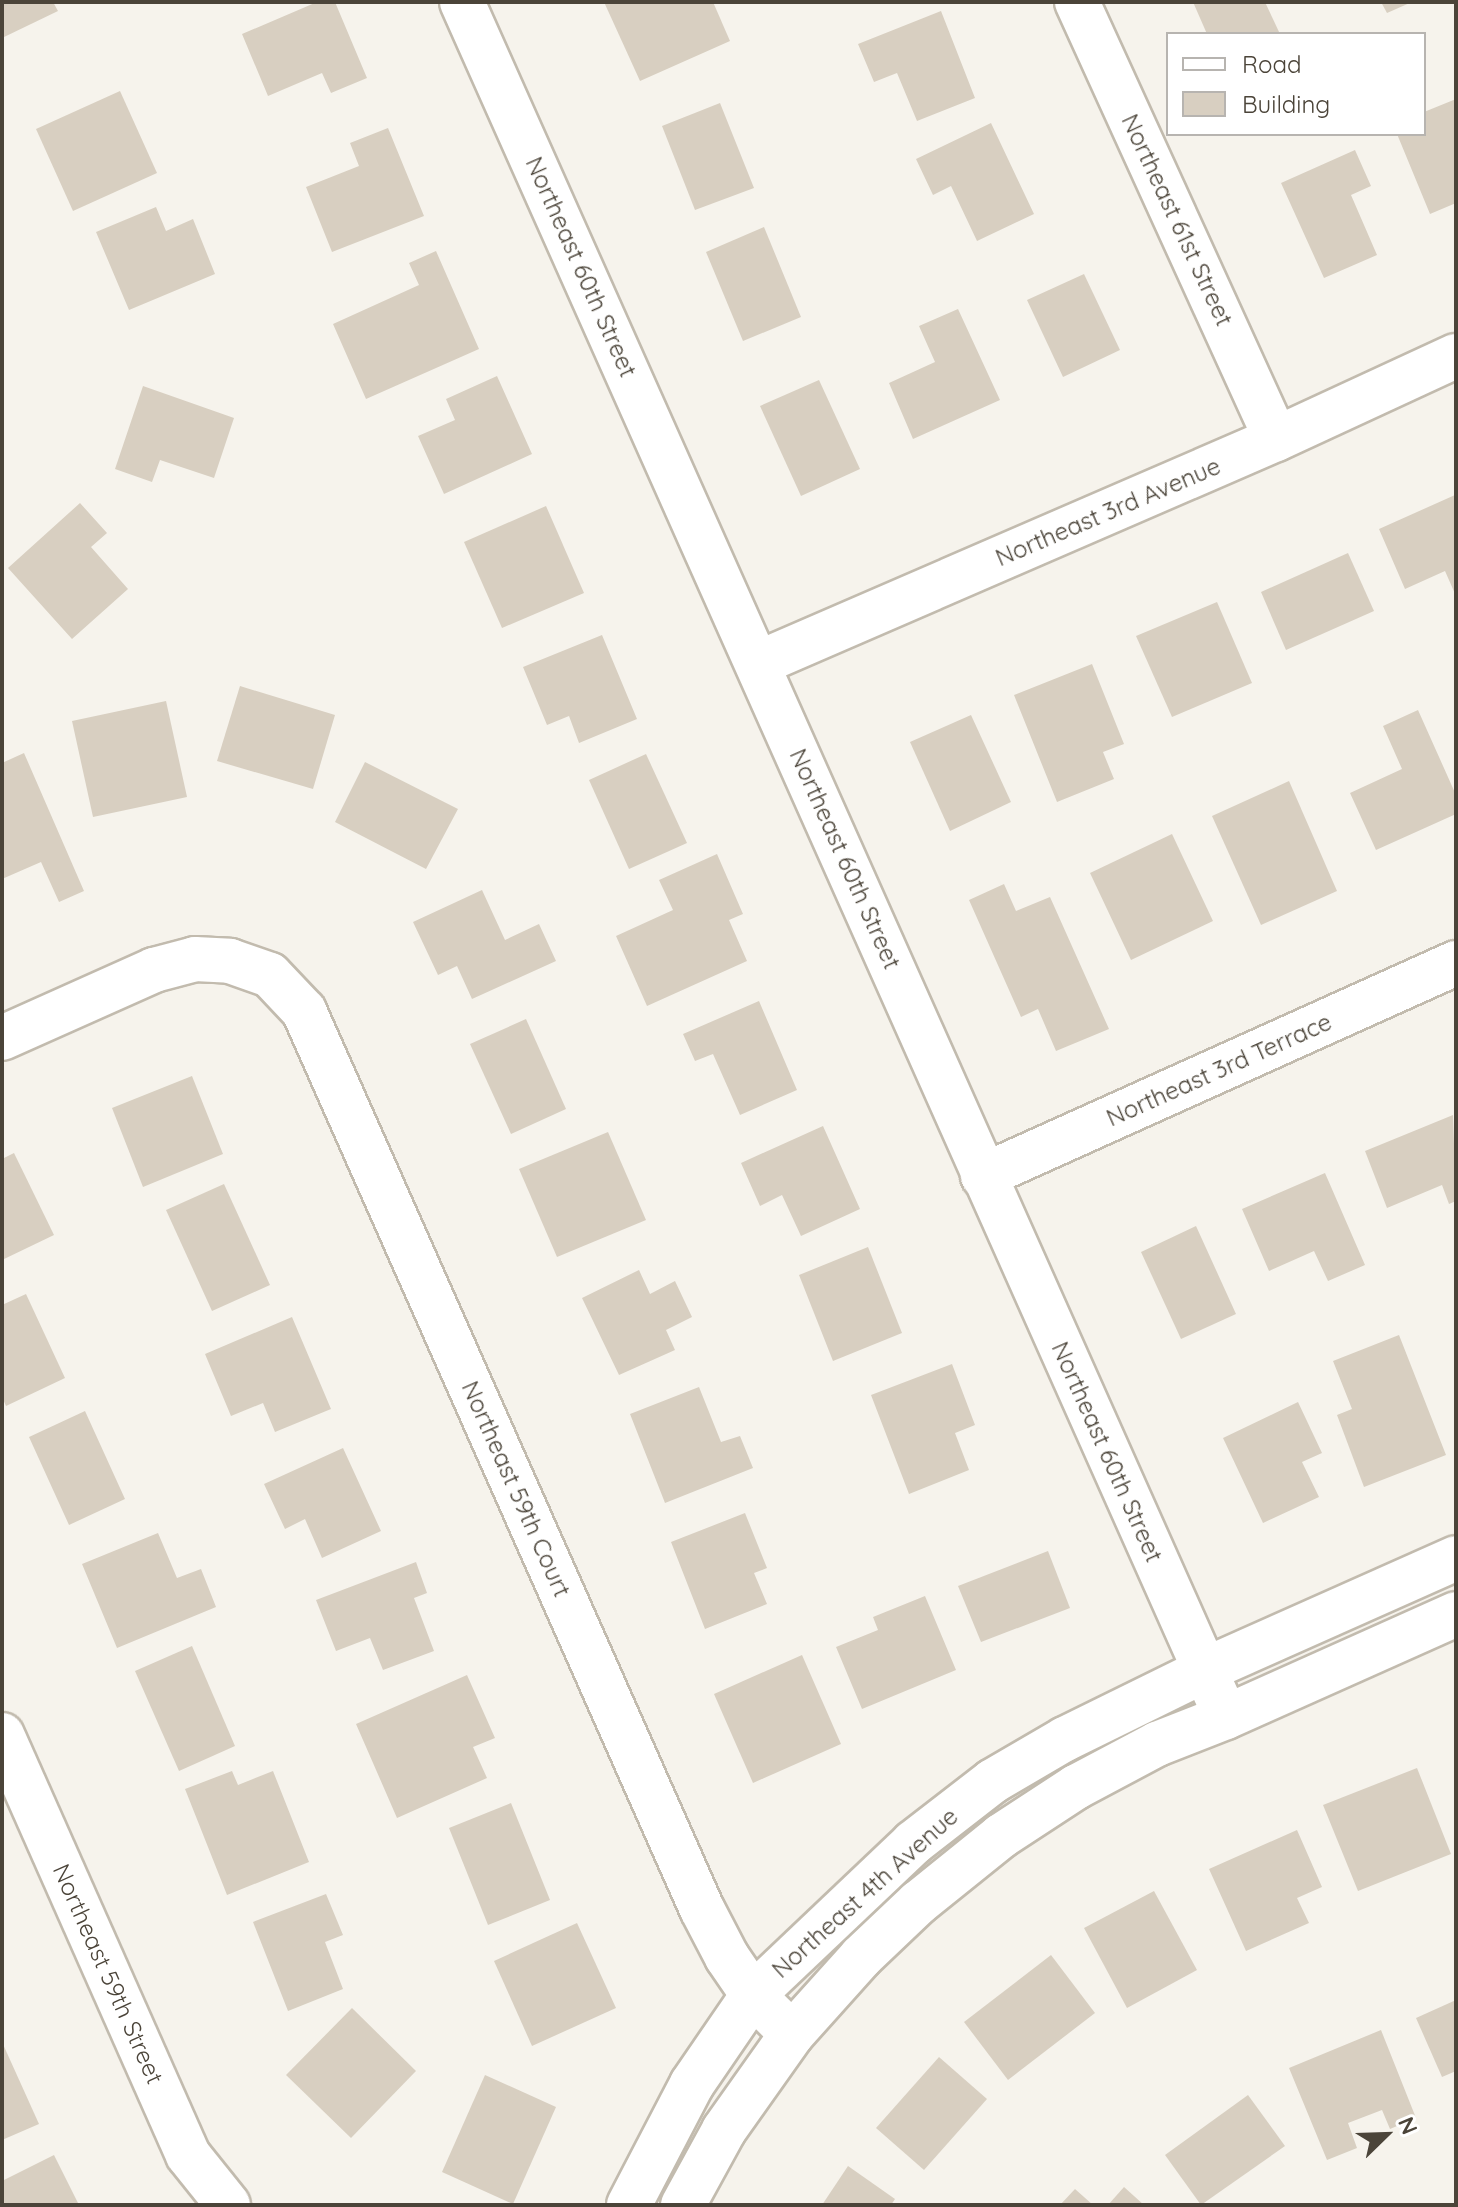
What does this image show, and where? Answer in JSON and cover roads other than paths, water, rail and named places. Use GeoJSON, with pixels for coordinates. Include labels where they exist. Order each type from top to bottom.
{"type":"FeatureCollection","features":[{"type":"Feature","properties":{"kind":"street","name":"Northeast 60th Street"},"geometry":{"type":"LineString","coordinates":[[462,2],[1226,1717]]}},
{"type":"Feature","properties":{"kind":"street","name":"Northeast 61st Street"},"geometry":{"type":"LineString","coordinates":[[1077,2],[1276,439]]}},
{"type":"Feature","properties":{"kind":"street","name":"Northeast 3rd Avenue"},"geometry":{"type":"LineString","coordinates":[[759,663],[1276,439],[1456,356]]}},
{"type":"Feature","properties":{"kind":"street","name":"Northeast 59th Court"},"geometry":{"type":"LineString","coordinates":[[2,1038],[154,970],[195,959],[230,961],[270,975],[304,1011],[702,1909],[727,1957],[753,1995],[792,2034]]}},
{"type":"Feature","properties":{"kind":"street","name":"Northeast 3rd Terrace"},"geometry":{"type":"LineString","coordinates":[[983,1176],[1456,963]]}},
{"type":"Feature","properties":{"kind":"street","name":"Northeast 4th Avenue"},"geometry":{"type":"LineString","coordinates":[[629,2205],[692,2084],[753,1995],[913,1843],[993,1781],[1065,1739],[1205,1670],[1456,1558]]}},
{"type":"Feature","properties":{"kind":"street","name":"Northeast 4th Avenue"},"geometry":{"type":"LineString","coordinates":[[683,2205],[724,2130],[792,2034],[861,1957],[918,1903],[1001,1836],[1076,1787],[1157,1744],[1226,1717],[1456,1614]]}},
{"type":"Feature","properties":{"kind":"street","name":"Northeast 59th Street"},"geometry":{"type":"LineString","coordinates":[[2,1735],[188,2155],[228,2205]]}}]}
